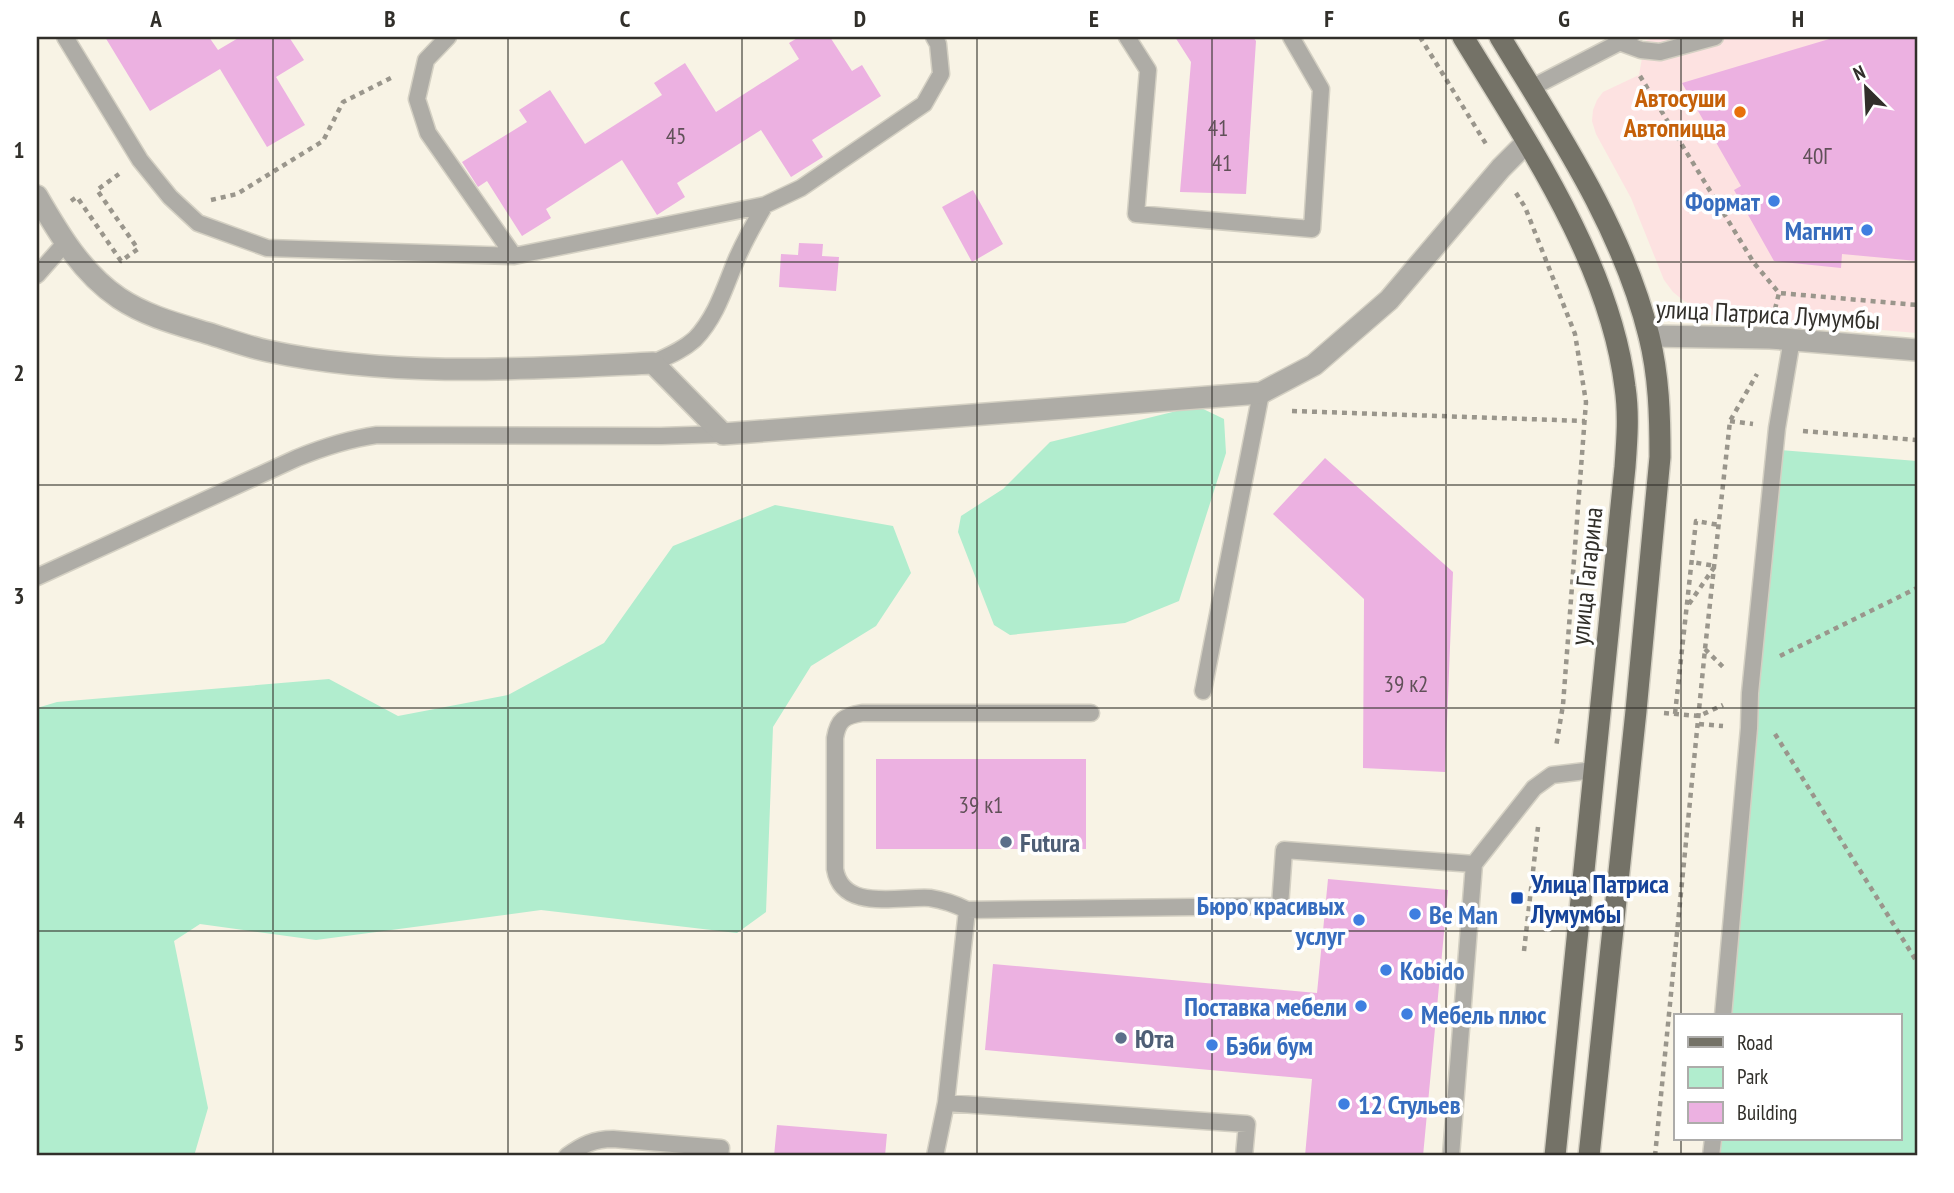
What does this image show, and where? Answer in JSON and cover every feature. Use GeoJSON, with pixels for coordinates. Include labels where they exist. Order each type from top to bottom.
{"type":"FeatureCollection","features":[{"type":"Feature","properties":{"kind":"main road","name":"улица Гагарина"},"geometry":{"type":"LineString","coordinates":[[1463,37],[1527,142],[1563,207],[1588,261],[1615,337],[1625,387],[1628,424],[1555,1156]]}},
{"type":"Feature","properties":{"kind":"main road"},"geometry":{"type":"LineString","coordinates":[[1500,37],[1574,161],[1628,269],[1649,336],[1660,415],[1660,457],[1636,710],[1589,1156]]}},
{"type":"Feature","properties":{"kind":"main road","name":"улица Патриса Лумумбы"},"geometry":{"type":"LineString","coordinates":[[1615,337],[1649,336]]}},
{"type":"Feature","properties":{"kind":"street"},"geometry":{"type":"LineString","coordinates":[[37,196],[83,266],[120,299],[152,316],[267,351],[383,366],[454,370],[653,363],[723,434],[1260,402],[1314,365],[1389,300],[1527,142]]}},
{"type":"Feature","properties":{"kind":"street","name":"улица Патриса Лумумбы"},"geometry":{"type":"LineString","coordinates":[[1649,336],[1792,339],[1917,350]]}},
{"type":"Feature","properties":{"kind":"lane"},"geometry":{"type":"LineString","coordinates":[[65,37],[139,160],[170,197],[198,223],[267,248],[514,256],[765,205],[801,188],[924,104],[941,74],[938,44],[934,37]]}},
{"type":"Feature","properties":{"kind":"lane"},"geometry":{"type":"LineString","coordinates":[[448,37],[426,60],[417,99],[428,132],[514,256]]}},
{"type":"Feature","properties":{"kind":"lane"},"geometry":{"type":"LineString","coordinates":[[1127,37],[1148,70],[1136,214],[1312,229],[1321,89],[1291,37]]}},
{"type":"Feature","properties":{"kind":"lane"},"geometry":{"type":"LineString","coordinates":[[1531,88],[1625,40],[1641,50],[1660,52],[1714,37]]}},
{"type":"Feature","properties":{"kind":"lane"},"geometry":{"type":"LineString","coordinates":[[653,363],[679,351],[694,340],[708,323],[765,205]]}},
{"type":"Feature","properties":{"kind":"lane"},"geometry":{"type":"LineString","coordinates":[[37,275],[65,242]]}},
{"type":"Feature","properties":{"kind":"lane"},"geometry":{"type":"LineString","coordinates":[[1724,1014],[1752,669],[1777,428],[1792,339]]}},
{"type":"Feature","properties":{"kind":"lane"},"geometry":{"type":"LineString","coordinates":[[1203,691],[1260,402]]}},
{"type":"Feature","properties":{"kind":"lane"},"geometry":{"type":"LineString","coordinates":[[37,577],[297,458],[351,439],[387,435],[723,434]]}},
{"type":"Feature","properties":{"kind":"lane"},"geometry":{"type":"LineString","coordinates":[[1091,713],[849,715],[837,727],[835,738],[835,869],[842,887],[850,894],[862,898],[928,898],[949,902],[967,910],[1280,906],[1284,850],[1474,864]]}},
{"type":"Feature","properties":{"kind":"lane"},"geometry":{"type":"LineString","coordinates":[[1451,1156],[1474,864],[1534,788],[1552,775],[1594,770]]}},
{"type":"Feature","properties":{"kind":"lane"},"geometry":{"type":"LineString","coordinates":[[935,1156],[946,1103],[967,910]]}},
{"type":"Feature","properties":{"kind":"lane"},"geometry":{"type":"LineString","coordinates":[[946,1103],[1247,1124],[1244,1156]]}},
{"type":"Feature","properties":{"kind":"lane"},"geometry":{"type":"LineString","coordinates":[[567,1156],[590,1142],[613,1139],[721,1148],[720,1156]]}},
{"type":"Feature","properties":{"kind":"path"},"geometry":{"type":"LineString","coordinates":[[1420,37],[1468,116]]}},
{"type":"Feature","properties":{"kind":"path"},"geometry":{"type":"LineString","coordinates":[[180,207],[237,194],[323,141],[343,102],[426,60]]}},
{"type":"Feature","properties":{"kind":"path"},"geometry":{"type":"LineString","coordinates":[[1639,75],[1754,263],[1779,293],[1917,305]]}},
{"type":"Feature","properties":{"kind":"path"},"geometry":{"type":"LineString","coordinates":[[77,197],[121,261],[138,249],[97,190]]}},
{"type":"Feature","properties":{"kind":"path"},"geometry":{"type":"LineString","coordinates":[[1525,207],[1575,334],[1586,402],[1563,705],[1555,755]]}},
{"type":"Feature","properties":{"kind":"path"},"geometry":{"type":"LineString","coordinates":[[1655,1156],[1730,421],[1761,368]]}},
{"type":"Feature","properties":{"kind":"path"},"geometry":{"type":"LineString","coordinates":[[1260,402],[1585,421]]}},
{"type":"Feature","properties":{"kind":"path"},"geometry":{"type":"LineString","coordinates":[[1794,430],[1917,439]]}},
{"type":"Feature","properties":{"kind":"path"},"geometry":{"type":"LineString","coordinates":[[1675,714],[1696,521],[1719,525]]}},
{"type":"Feature","properties":{"kind":"path"},"geometry":{"type":"LineString","coordinates":[[1692,562],[1715,566]]}},
{"type":"Feature","properties":{"kind":"path"},"geometry":{"type":"LineString","coordinates":[[1687,608],[1715,566]]}},
{"type":"Feature","properties":{"kind":"path"},"geometry":{"type":"LineString","coordinates":[[1752,669],[1917,588]]}},
{"type":"Feature","properties":{"kind":"path"},"geometry":{"type":"LineString","coordinates":[[1705,649],[1750,693],[1917,962]]}},
{"type":"Feature","properties":{"kind":"path"},"geometry":{"type":"LineString","coordinates":[[1653,712],[1699,716]]}},
{"type":"Feature","properties":{"kind":"path"},"geometry":{"type":"LineString","coordinates":[[1524,951],[1538,828],[1543,815]]}},
{"type":"Feature","properties":{"kind":"shaded area"},"geometry":{"type":"Polygon","coordinates":[[[1655,37],[1917,37],[1917,333],[1714,316],[1684,301],[1673,292],[1664,280],[1631,198],[1596,134],[1592,121],[1593,110],[1603,92],[1639,75],[1645,41],[1655,37]]]}},
{"type":"Feature","properties":{"kind":"green space"},"geometry":{"type":"Polygon","coordinates":[[[1197,406],[1224,419],[1226,453],[1179,601],[1125,623],[1010,635],[994,625],[958,532],[961,516],[1003,489],[1050,442],[1197,406]]]}},
{"type":"Feature","properties":{"kind":"green space"},"geometry":{"type":"Polygon","coordinates":[[[1780,450],[1917,461],[1917,1156],[1718,1156],[1720,1140],[1902,1140],[1902,1014],[1730,1014],[1780,450]]]}},
{"type":"Feature","properties":{"kind":"green space"},"geometry":{"type":"Polygon","coordinates":[[[775,505],[893,526],[911,573],[876,626],[811,666],[773,727],[766,912],[737,933],[541,910],[316,940],[200,924],[174,941],[208,1108],[194,1156],[37,1156],[37,708],[57,702],[329,679],[398,716],[508,695],[604,643],[673,546],[775,505]]]}},
{"type":"Feature","properties":{"kind":"building"},"geometry":{"type":"Polygon","coordinates":[[[105,37],[209,37],[218,50],[240,37],[289,37],[304,60],[276,77],[305,125],[267,147],[220,69],[150,111],[105,37]]]}},
{"type":"Feature","properties":{"kind":"building"},"geometry":{"type":"Polygon","coordinates":[[[799,37],[830,37],[852,71],[862,65],[881,96],[812,140],[823,157],[791,177],[761,130],[677,183],[685,197],[657,215],[622,160],[546,209],[551,218],[522,236],[487,181],[478,187],[462,162],[527,122],[519,110],[550,90],[585,144],[662,95],[654,83],[685,63],[716,112],[799,59],[789,43],[799,37]]]}},
{"type":"Feature","properties":{"kind":"building"},"geometry":{"type":"Polygon","coordinates":[[[1175,37],[1253,37],[1256,41],[1246,194],[1180,192],[1191,62],[1175,37]]]}},
{"type":"Feature","properties":{"kind":"building"},"geometry":{"type":"Polygon","coordinates":[[[1836,37],[1917,37],[1917,261],[1842,254],[1841,268],[1774,261],[1734,190],[1741,186],[1682,83],[1836,37]]]}},
{"type":"Feature","properties":{"kind":"building"},"geometry":{"type":"Polygon","coordinates":[[[973,190],[1003,244],[972,262],[942,207],[973,190]]]}},
{"type":"Feature","properties":{"kind":"building"},"geometry":{"type":"Polygon","coordinates":[[[799,243],[823,244],[822,256],[839,257],[836,291],[779,287],[781,254],[798,255],[799,243]]]}},
{"type":"Feature","properties":{"kind":"building"},"geometry":{"type":"Polygon","coordinates":[[[1325,458],[1453,572],[1445,772],[1363,768],[1364,599],[1273,514],[1325,458]]]}},
{"type":"Feature","properties":{"kind":"building"},"geometry":{"type":"Polygon","coordinates":[[[876,759],[1086,759],[1086,849],[876,849],[876,759]]]}},
{"type":"Feature","properties":{"kind":"building"},"geometry":{"type":"Polygon","coordinates":[[[1328,879],[1448,890],[1423,1156],[1305,1156],[1312,1079],[985,1050],[993,964],[1317,993],[1328,879]]]}},
{"type":"Feature","properties":{"kind":"building"},"geometry":{"type":"Polygon","coordinates":[[[777,1125],[887,1134],[885,1156],[774,1156],[777,1125]]]}},
{"type":"Feature","properties":{"kind":"place","name":"Автосуши Автопицца"},"geometry":{"type":"Point","coordinates":[1740,112]}},
{"type":"Feature","properties":{"kind":"place","name":"Формат"},"geometry":{"type":"Point","coordinates":[1774,201]}},
{"type":"Feature","properties":{"kind":"place","name":"Магнит"},"geometry":{"type":"Point","coordinates":[1867,230]}},
{"type":"Feature","properties":{"kind":"place","name":"Futura"},"geometry":{"type":"Point","coordinates":[1006,842]}},
{"type":"Feature","properties":{"kind":"place","name":"Улица Патриса Лумумбы"},"geometry":{"type":"Point","coordinates":[1517,898]}},
{"type":"Feature","properties":{"kind":"place","name":"Be Man"},"geometry":{"type":"Point","coordinates":[1415,914]}},
{"type":"Feature","properties":{"kind":"place","name":"Бюро красивых услуг"},"geometry":{"type":"Point","coordinates":[1359,920]}},
{"type":"Feature","properties":{"kind":"place","name":"Kobido"},"geometry":{"type":"Point","coordinates":[1386,970]}},
{"type":"Feature","properties":{"kind":"place","name":"Поставка мебели"},"geometry":{"type":"Point","coordinates":[1361,1006]}},
{"type":"Feature","properties":{"kind":"place","name":"Мебель плюс"},"geometry":{"type":"Point","coordinates":[1407,1014]}},
{"type":"Feature","properties":{"kind":"place","name":"Юта"},"geometry":{"type":"Point","coordinates":[1121,1038]}},
{"type":"Feature","properties":{"kind":"place","name":"Бэби бум"},"geometry":{"type":"Point","coordinates":[1212,1045]}},
{"type":"Feature","properties":{"kind":"place","name":"12 Стульев"},"geometry":{"type":"Point","coordinates":[1344,1104]}}]}
